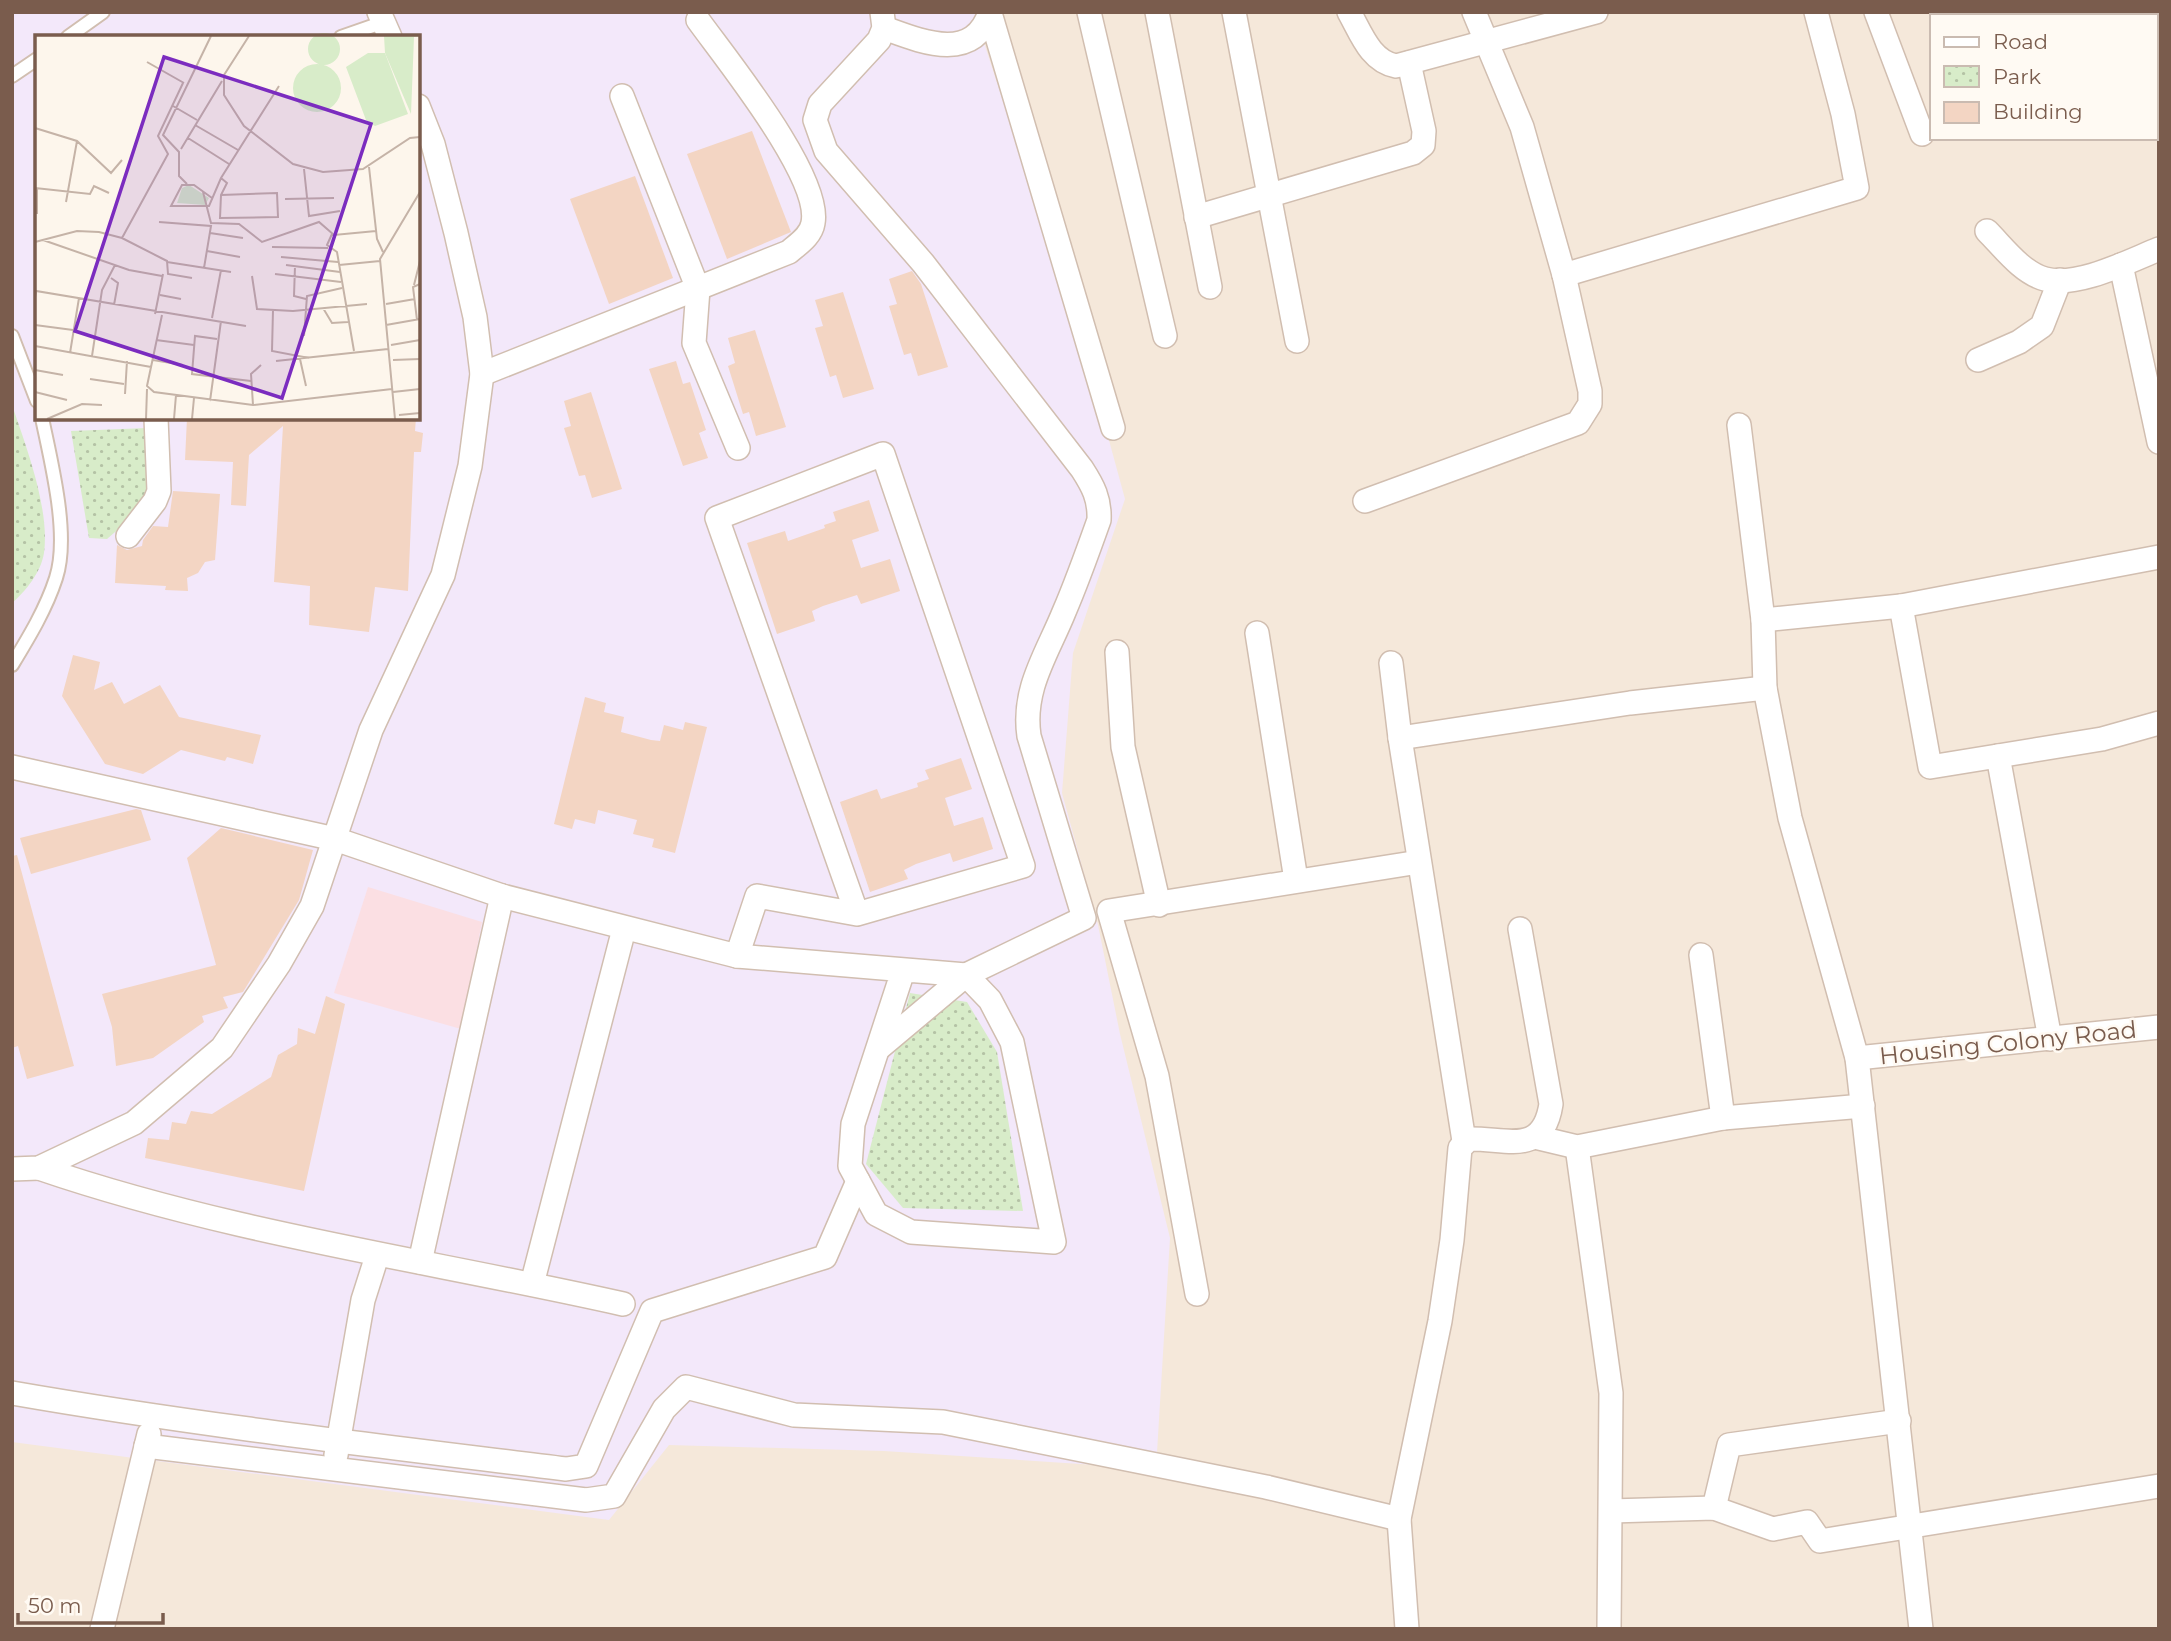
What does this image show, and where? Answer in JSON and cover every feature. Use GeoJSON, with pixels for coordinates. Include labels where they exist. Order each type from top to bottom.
{"type":"FeatureCollection","features":[{"type":"Feature","properties":{"kind":"street"},"geometry":{"type":"LineString","coordinates":[[1089,12],[1165,336]]}},
{"type":"Feature","properties":{"kind":"street"},"geometry":{"type":"LineString","coordinates":[[1157,12],[1210,288]]}},
{"type":"Feature","properties":{"kind":"street"},"geometry":{"type":"LineString","coordinates":[[1234,12],[1297,341]]}},
{"type":"Feature","properties":{"kind":"street"},"geometry":{"type":"LineString","coordinates":[[1349,12],[1372,53],[1383,64],[1409,63],[1596,12]]}},
{"type":"Feature","properties":{"kind":"street"},"geometry":{"type":"LineString","coordinates":[[1365,501],[1578,423],[1587,414],[1591,404],[1588,375],[1564,275],[1522,127],[1474,12]]}},
{"type":"Feature","properties":{"kind":"street"},"geometry":{"type":"LineString","coordinates":[[1564,275],[1857,188],[1843,114],[1816,12]]}},
{"type":"Feature","properties":{"kind":"street"},"geometry":{"type":"LineString","coordinates":[[1875,12],[1922,135]]}},
{"type":"Feature","properties":{"kind":"street"},"geometry":{"type":"LineString","coordinates":[[879,1048],[966,975],[1084,918],[1026,715],[1031,684],[1065,612],[1099,520],[1100,508],[1092,484],[923,263],[825,151],[815,120],[820,104],[879,40],[883,20],[928,44],[948,46],[969,40],[983,28],[990,13]]}},
{"type":"Feature","properties":{"kind":"street"},"geometry":{"type":"LineString","coordinates":[[990,13],[1114,428]]}},
{"type":"Feature","properties":{"kind":"street"},"geometry":{"type":"LineString","coordinates":[[482,374],[789,252],[807,236],[813,223],[809,200],[787,143],[698,20]]}},
{"type":"Feature","properties":{"kind":"street"},"geometry":{"type":"LineString","coordinates":[[1196,218],[1413,153],[1423,145],[1424,131],[1409,63]]}},
{"type":"Feature","properties":{"kind":"street"},"geometry":{"type":"LineString","coordinates":[[622,96],[698,289],[694,343],[738,448]]}},
{"type":"Feature","properties":{"kind":"street"},"geometry":{"type":"LineString","coordinates":[[38,1168],[134,1123],[222,1048],[279,964],[312,906],[371,730],[443,575],[470,466],[482,374],[475,317],[456,233],[433,144],[420,111]]}},
{"type":"Feature","properties":{"kind":"street"},"geometry":{"type":"LineString","coordinates":[[1987,231],[2023,267],[2044,279],[2070,281],[2121,265],[2159,249]]}},
{"type":"Feature","properties":{"kind":"street"},"geometry":{"type":"LineString","coordinates":[[2121,265],[2159,442]]}},
{"type":"Feature","properties":{"kind":"street"},"geometry":{"type":"LineString","coordinates":[[1978,360],[2019,342],[2042,326],[2060,280]]}},
{"type":"Feature","properties":{"kind":"street"},"geometry":{"type":"LineString","coordinates":[[128,536],[155,501],[159,491],[156,420]]}},
{"type":"Feature","properties":{"kind":"street"},"geometry":{"type":"LineString","coordinates":[[1740,425],[1763,620],[1765,688],[1790,818],[1857,1058],[1921,1629]]}},
{"type":"Feature","properties":{"kind":"street"},"geometry":{"type":"LineString","coordinates":[[737,956],[757,896],[857,914],[1023,866],[883,454],[717,518],[857,914]]}},
{"type":"Feature","properties":{"kind":"street"},"geometry":{"type":"LineString","coordinates":[[1763,620],[1901,606],[2159,557]]}},
{"type":"Feature","properties":{"kind":"street"},"geometry":{"type":"LineString","coordinates":[[1901,606],[1930,767],[2102,738],[2159,723]]}},
{"type":"Feature","properties":{"kind":"street"},"geometry":{"type":"LineString","coordinates":[[1257,633],[1296,880]]}},
{"type":"Feature","properties":{"kind":"street"},"geometry":{"type":"LineString","coordinates":[[1117,652],[1124,747],[1159,905]]}},
{"type":"Feature","properties":{"kind":"street"},"geometry":{"type":"LineString","coordinates":[[1391,663],[1400,738],[1464,1141],[1458,1154],[1452,1240],[1440,1321],[1399,1519],[1407,1629]]}},
{"type":"Feature","properties":{"kind":"street"},"geometry":{"type":"LineString","coordinates":[[1400,738],[1630,703],[1765,688]]}},
{"type":"Feature","properties":{"kind":"street"},"geometry":{"type":"LineString","coordinates":[[1998,756],[2050,1039]]}},
{"type":"Feature","properties":{"kind":"street"},"geometry":{"type":"LineString","coordinates":[[12,767],[335,839],[502,896],[737,956],[966,975],[990,1000],[1012,1042],[1054,1242],[911,1232],[876,1214],[850,1166],[853,1124],[904,971]]}},
{"type":"Feature","properties":{"kind":"street"},"geometry":{"type":"LineString","coordinates":[[1197,1294],[1157,1076],[1109,911],[1419,862]]}},
{"type":"Feature","properties":{"kind":"street"},"geometry":{"type":"LineString","coordinates":[[420,1262],[502,896]]}},
{"type":"Feature","properties":{"kind":"street"},"geometry":{"type":"LineString","coordinates":[[532,1284],[624,929]]}},
{"type":"Feature","properties":{"kind":"street"},"geometry":{"type":"LineString","coordinates":[[1464,1141],[1474,1139],[1519,1143],[1535,1137],[1543,1128],[1550,1104],[1520,929]]}},
{"type":"Feature","properties":{"kind":"street"},"geometry":{"type":"LineString","coordinates":[[1702,955],[1723,1118]]}},
{"type":"Feature","properties":{"kind":"street","name":"Housing Colony Road"},"geometry":{"type":"LineString","coordinates":[[1857,1058],[2159,1027]]}},
{"type":"Feature","properties":{"kind":"street"},"geometry":{"type":"LineString","coordinates":[[1535,1137],[1577,1147],[1723,1118],[1863,1106]]}},
{"type":"Feature","properties":{"kind":"street"},"geometry":{"type":"LineString","coordinates":[[1577,1147],[1611,1393],[1609,1629]]}},
{"type":"Feature","properties":{"kind":"street"},"geometry":{"type":"LineString","coordinates":[[12,1169],[38,1168],[124,1198],[377,1256],[420,1262],[623,1304]]}},
{"type":"Feature","properties":{"kind":"street"},"geometry":{"type":"LineString","coordinates":[[12,1393],[154,1417],[340,1441],[566,1469],[586,1466],[652,1311],[825,1257],[858,1181]]}},
{"type":"Feature","properties":{"kind":"street"},"geometry":{"type":"LineString","coordinates":[[333,1469],[363,1300],[377,1256]]}},
{"type":"Feature","properties":{"kind":"street"},"geometry":{"type":"LineString","coordinates":[[146,1446],[586,1500],[614,1496],[664,1409],[686,1387],[793,1415],[943,1422],[1266,1487],[1399,1519]]}},
{"type":"Feature","properties":{"kind":"street"},"geometry":{"type":"LineString","coordinates":[[102,1629],[154,1417]]}},
{"type":"Feature","properties":{"kind":"street"},"geometry":{"type":"LineString","coordinates":[[1714,1508],[1729,1445],[1899,1421]]}},
{"type":"Feature","properties":{"kind":"street"},"geometry":{"type":"LineString","coordinates":[[1611,1511],[1714,1508],[1773,1529],[1807,1522],[1820,1541],[2159,1486]]}},
{"type":"Feature","properties":{"kind":"lane"},"geometry":{"type":"LineString","coordinates":[[71,35],[103,12]]}},
{"type":"Feature","properties":{"kind":"lane"},"geometry":{"type":"LineString","coordinates":[[348,35],[384,24]]}},
{"type":"Feature","properties":{"kind":"lane"},"geometry":{"type":"LineString","coordinates":[[12,76],[35,60]]}},
{"type":"Feature","properties":{"kind":"lane"},"geometry":{"type":"LineString","coordinates":[[12,336],[35,396]]}},
{"type":"Feature","properties":{"kind":"lane"},"geometry":{"type":"LineString","coordinates":[[12,664],[35,627],[57,575],[60,522],[42,420]]}},
{"type":"Feature","properties":{"kind":"shaded area"},"geometry":{"type":"Polygon","coordinates":[[[12,12],[2159,12],[2159,1629],[12,1629],[12,12]]]}},
{"type":"Feature","properties":{"kind":"shaded area"},"geometry":{"type":"Polygon","coordinates":[[[12,12],[974,12],[1016,141],[1055,242],[1125,499],[1073,653],[1062,793],[1098,925],[1120,1034],[1170,1238],[1156,1469],[884,1451],[669,1445],[609,1520],[12,1442],[12,12]]]}},
{"type":"Feature","properties":{"kind":"shaded area"},"geometry":{"type":"Polygon","coordinates":[[[368,887],[482,922],[461,1029],[334,993],[368,887]]]}},
{"type":"Feature","properties":{"kind":"green space"},"geometry":{"type":"Polygon","coordinates":[[[12,405],[36,478],[45,536],[40,567],[12,603],[12,405]]]}},
{"type":"Feature","properties":{"kind":"green space"},"geometry":{"type":"Polygon","coordinates":[[[147,428],[151,501],[107,539],[89,538],[71,431],[147,428]]]}},
{"type":"Feature","properties":{"kind":"green space"},"geometry":{"type":"Polygon","coordinates":[[[910,993],[967,1002],[997,1052],[1023,1211],[903,1208],[866,1164],[910,993]]]}},
{"type":"Feature","properties":{"kind":"building"},"geometry":{"type":"Polygon","coordinates":[[[752,131],[791,232],[727,259],[687,154],[752,131]]]}},
{"type":"Feature","properties":{"kind":"building"},"geometry":{"type":"Polygon","coordinates":[[[635,176],[673,278],[609,304],[570,199],[635,176]]]}},
{"type":"Feature","properties":{"kind":"building"},"geometry":{"type":"Polygon","coordinates":[[[912,271],[921,284],[948,367],[918,376],[911,353],[904,355],[889,306],[897,304],[889,279],[912,271]]]}},
{"type":"Feature","properties":{"kind":"building"},"geometry":{"type":"Polygon","coordinates":[[[843,292],[874,389],[843,398],[836,375],[830,377],[815,328],[823,326],[815,300],[843,292]]]}},
{"type":"Feature","properties":{"kind":"building"},"geometry":{"type":"Polygon","coordinates":[[[755,330],[786,427],[756,436],[749,412],[743,414],[728,366],[735,363],[728,338],[755,330]]]}},
{"type":"Feature","properties":{"kind":"building"},"geometry":{"type":"Polygon","coordinates":[[[676,361],[683,384],[690,382],[706,430],[699,433],[708,458],[683,466],[649,369],[676,361]]]}},
{"type":"Feature","properties":{"kind":"building"},"geometry":{"type":"Polygon","coordinates":[[[591,392],[622,489],[592,498],[585,475],[579,476],[564,428],[571,426],[564,401],[591,392]]]}},
{"type":"Feature","properties":{"kind":"building"},"geometry":{"type":"Polygon","coordinates":[[[187,420],[416,420],[415,431],[423,433],[421,452],[414,452],[408,591],[375,587],[369,632],[309,625],[310,586],[274,582],[283,426],[249,455],[246,506],[231,505],[233,462],[185,460],[187,420]]]}},
{"type":"Feature","properties":{"kind":"building"},"geometry":{"type":"Polygon","coordinates":[[[173,491],[220,494],[215,560],[205,562],[198,573],[187,578],[188,591],[165,590],[166,586],[115,583],[117,545],[127,550],[142,546],[153,526],[168,527],[173,491]]]}},
{"type":"Feature","properties":{"kind":"building"},"geometry":{"type":"Polygon","coordinates":[[[869,500],[879,531],[852,540],[861,568],[890,559],[900,591],[861,604],[857,595],[823,606],[812,611],[815,621],[777,634],[747,543],[785,531],[788,541],[825,528],[824,525],[836,521],[833,512],[869,500]]]}},
{"type":"Feature","properties":{"kind":"building"},"geometry":{"type":"Polygon","coordinates":[[[73,655],[100,662],[94,690],[112,682],[124,704],[160,685],[179,717],[261,735],[253,764],[227,757],[225,761],[181,750],[143,774],[105,764],[62,696],[73,655]]]}},
{"type":"Feature","properties":{"kind":"building"},"geometry":{"type":"Polygon","coordinates":[[[585,697],[606,703],[604,712],[624,717],[621,732],[651,740],[660,741],[664,725],[683,730],[685,722],[707,727],[675,853],[652,847],[654,839],[633,834],[637,820],[598,810],[595,824],[575,819],[572,829],[554,824],[585,697]]]}},
{"type":"Feature","properties":{"kind":"building"},"geometry":{"type":"Polygon","coordinates":[[[961,758],[972,789],[945,798],[954,826],[983,817],[993,849],[953,862],[950,853],[916,864],[904,870],[908,879],[870,892],[840,802],[877,789],[881,799],[918,787],[917,783],[929,779],[925,770],[961,758]]]}},
{"type":"Feature","properties":{"kind":"building"},"geometry":{"type":"Polygon","coordinates":[[[136,809],[141,810],[151,840],[31,874],[20,838],[136,809]]]}},
{"type":"Feature","properties":{"kind":"building"},"geometry":{"type":"Polygon","coordinates":[[[221,828],[313,850],[299,900],[243,992],[223,997],[228,1008],[202,1016],[204,1022],[153,1058],[116,1066],[112,1027],[102,994],[216,965],[187,858],[221,828]]]}},
{"type":"Feature","properties":{"kind":"building"},"geometry":{"type":"Polygon","coordinates":[[[17,855],[74,1066],[27,1079],[18,1046],[12,1048],[12,856],[17,855]]]}},
{"type":"Feature","properties":{"kind":"building"},"geometry":{"type":"Polygon","coordinates":[[[326,996],[345,1004],[304,1191],[145,1158],[148,1138],[169,1140],[172,1122],[186,1124],[191,1111],[212,1114],[271,1077],[278,1055],[297,1044],[298,1028],[315,1034],[326,996]]]}}]}
